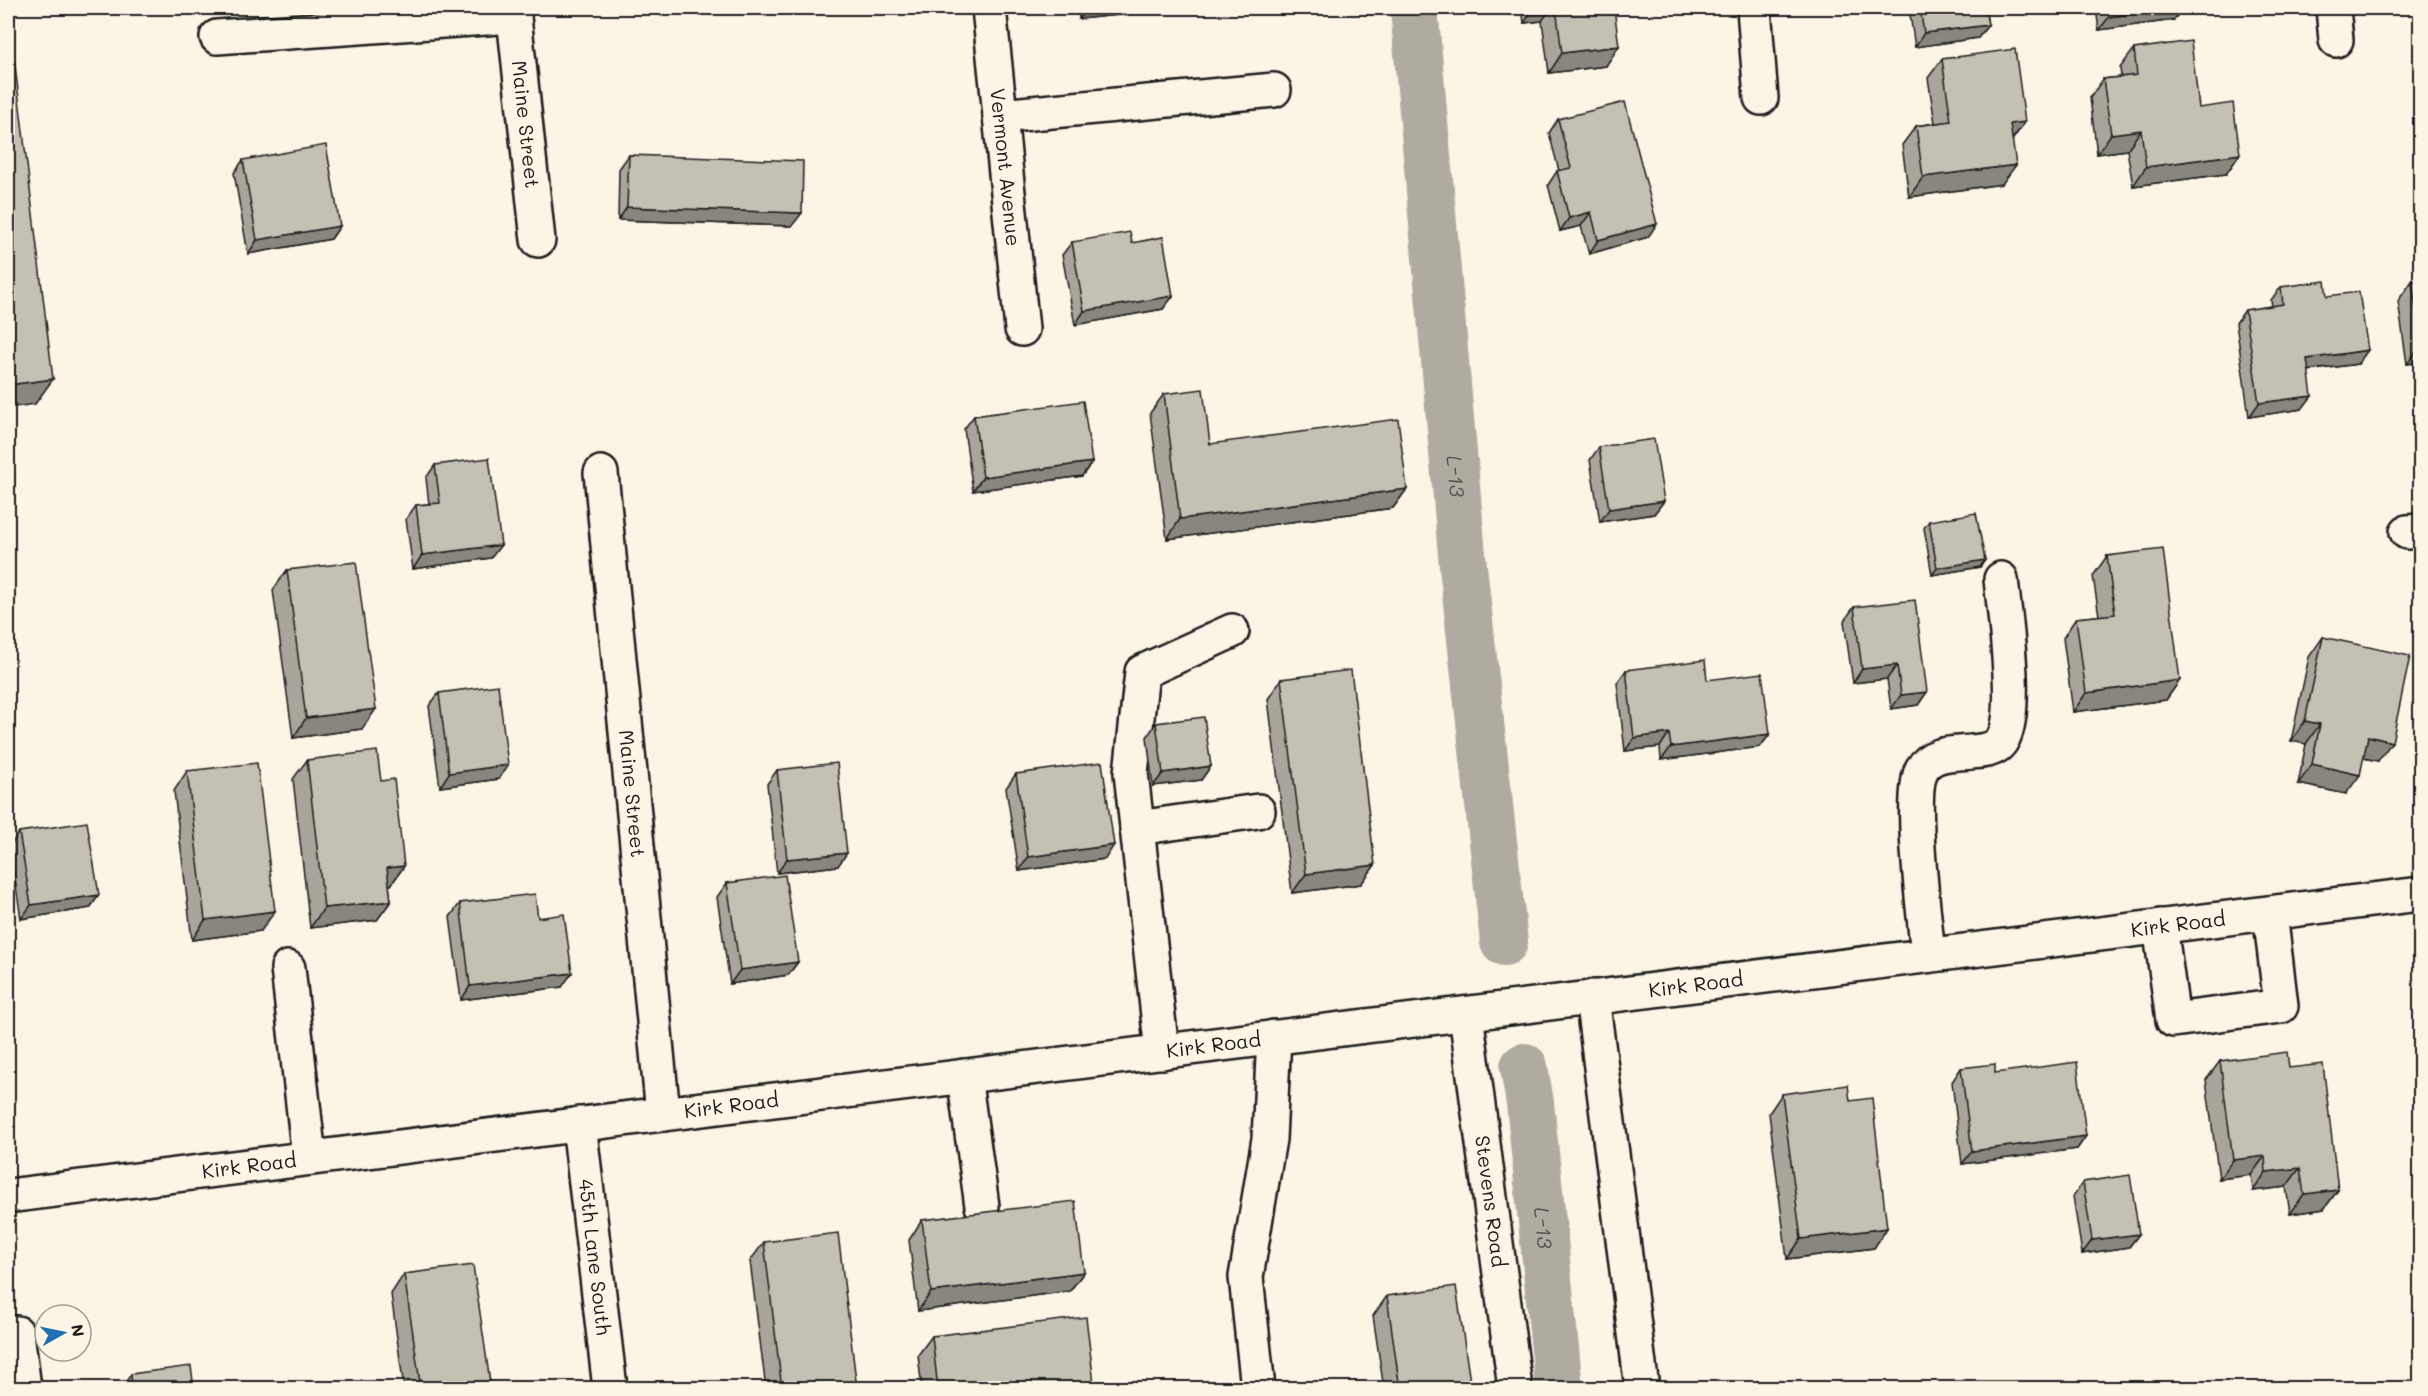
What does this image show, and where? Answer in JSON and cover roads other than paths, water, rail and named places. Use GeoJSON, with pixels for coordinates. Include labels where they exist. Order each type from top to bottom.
{"type":"FeatureCollection","features":[{"type":"Feature","properties":{"kind":"street","name":"Vermont Avenue"},"geometry":{"type":"LineString","coordinates":[[989,8],[1022,329]]}},
{"type":"Feature","properties":{"kind":"street"},"geometry":{"type":"LineString","coordinates":[[1754,8],[1761,98]]}},
{"type":"Feature","properties":{"kind":"street"},"geometry":{"type":"LineString","coordinates":[[2333,8],[2336,40]]}},
{"type":"Feature","properties":{"kind":"street"},"geometry":{"type":"LineString","coordinates":[[217,37],[514,12]]}},
{"type":"Feature","properties":{"kind":"street","name":"Maine Street"},"geometry":{"type":"LineString","coordinates":[[514,12],[538,240]]}},
{"type":"Feature","properties":{"kind":"street"},"geometry":{"type":"LineString","coordinates":[[1000,116],[1275,90]]}},
{"type":"Feature","properties":{"kind":"street","name":"Maine Street"},"geometry":{"type":"LineString","coordinates":[[601,473],[663,1114]]}},
{"type":"Feature","properties":{"kind":"street"},"geometry":{"type":"LineString","coordinates":[[1928,956],[1916,820],[1916,785],[1922,770],[1929,761],[1938,756],[1986,751],[1997,745],[2004,737],[2011,693],[2001,579]]}},
{"type":"Feature","properties":{"kind":"street"},"geometry":{"type":"LineString","coordinates":[[1162,1052],[1131,774],[1142,672],[1232,631]]}},
{"type":"Feature","properties":{"kind":"street"},"geometry":{"type":"LineString","coordinates":[[1137,828],[1258,811]]}},
{"type":"Feature","properties":{"kind":"street","name":"Kirk Road"},"geometry":{"type":"LineString","coordinates":[[8,1196],[2421,894]]}},
{"type":"Feature","properties":{"kind":"street"},"geometry":{"type":"LineString","coordinates":[[2160,926],[2173,1020],[2281,1006],[2270,913]]}},
{"type":"Feature","properties":{"kind":"street"},"geometry":{"type":"LineString","coordinates":[[288,969],[309,1158]]}},
{"type":"Feature","properties":{"kind":"street"},"geometry":{"type":"LineString","coordinates":[[1592,997],[1642,1389]]}},
{"type":"Feature","properties":{"kind":"street","name":"Stevens Road"},"geometry":{"type":"LineString","coordinates":[[1466,1014],[1515,1389]]}},
{"type":"Feature","properties":{"kind":"street"},"geometry":{"type":"LineString","coordinates":[[1258,1389],[1246,1277],[1269,1140],[1274,1037]]}},
{"type":"Feature","properties":{"kind":"street"},"geometry":{"type":"LineString","coordinates":[[964,1076],[982,1206]]}},
{"type":"Feature","properties":{"kind":"street","name":"45th Lane South"},"geometry":{"type":"LineString","coordinates":[[579,1124],[610,1389]]}},
{"type":"Feature","properties":{"kind":"street"},"geometry":{"type":"LineString","coordinates":[[8,1334],[17,1333],[24,1389]]}},
{"type":"Feature","properties":{"kind":"waterway","name":"L-13"},"geometry":{"type":"LineString","coordinates":[[1414,8],[1463,566],[1504,942]]}},
{"type":"Feature","properties":{"kind":"waterway","name":"L-13"},"geometry":{"type":"LineString","coordinates":[[1524,1067],[1530,1103],[1559,1388]]}}]}
